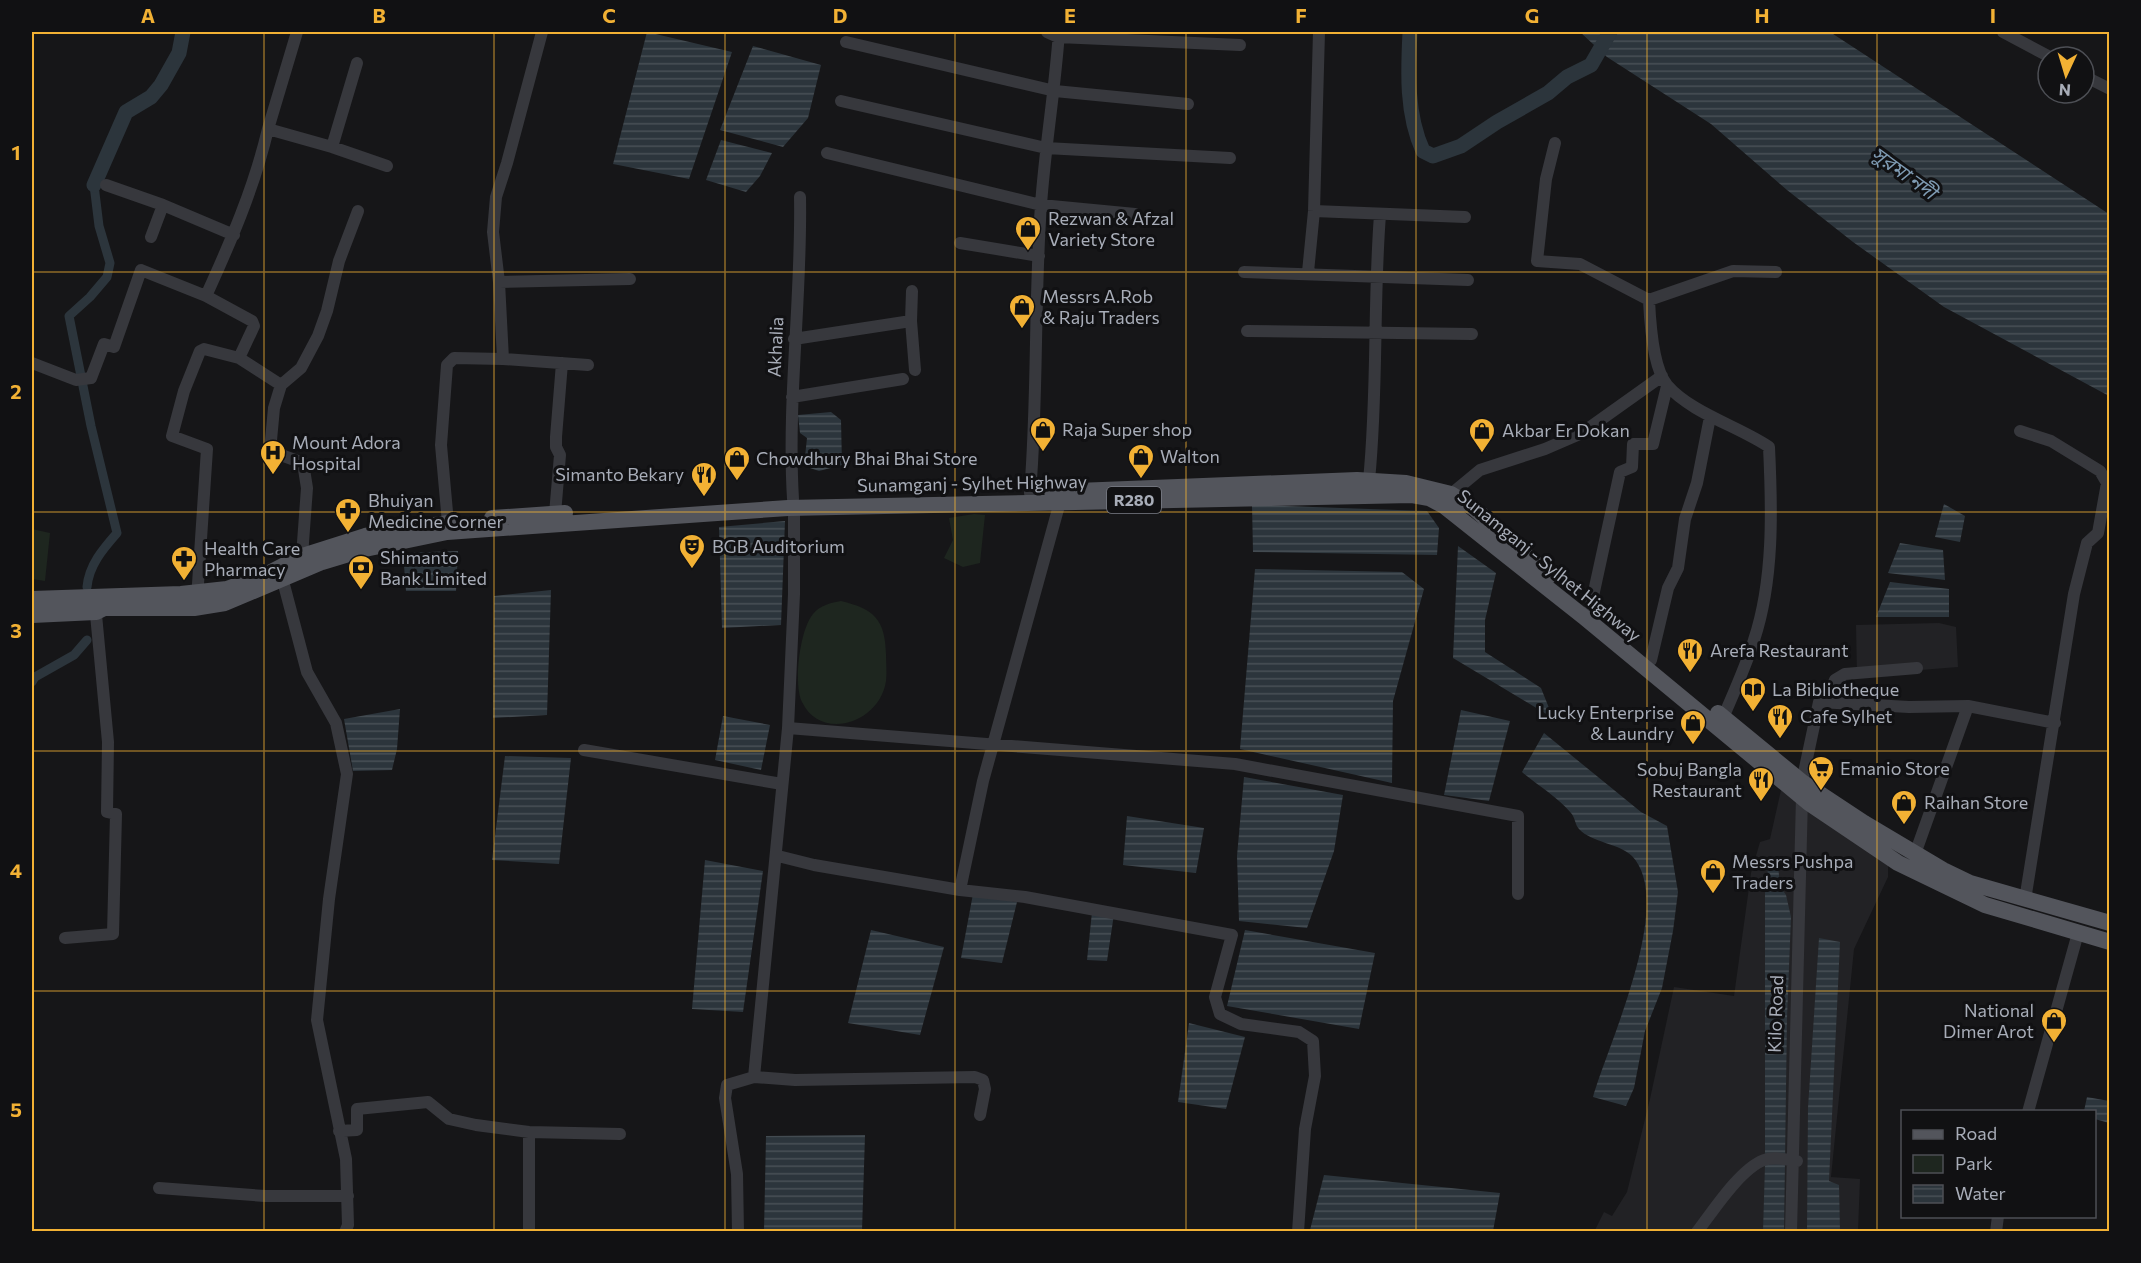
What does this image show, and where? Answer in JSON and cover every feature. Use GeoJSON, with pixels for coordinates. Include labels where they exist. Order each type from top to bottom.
{"type":"FeatureCollection","features":[{"type":"Feature","properties":{"kind":"main road","name":"Sunamganj - Sylhet Highway"},"geometry":{"type":"LineString","coordinates":[[196,601],[265,575],[302,556],[365,537],[448,523],[555,514],[1119,488],[1369,480],[1406,483],[1451,494],[1474,509],[1503,537],[1723,718],[1804,794],[1864,823],[1970,883],[2109,923]]}},
{"type":"Feature","properties":{"kind":"main road","name":"Sunamganj - Sylhet Highway"},"geometry":{"type":"LineString","coordinates":[[32,599],[95,605],[104,609],[196,601],[225,603],[283,581],[322,562],[365,549],[447,532],[793,503],[1060,502],[1412,495],[1429,498],[1444,506],[1804,794],[1908,869],[1994,908],[2109,942]]}},
{"type":"Feature","properties":{"kind":"main road","name":"Sunamganj - Sylhet Highway"},"geometry":{"type":"LineString","coordinates":[[32,615],[95,605]]}},
{"type":"Feature","properties":{"kind":"street"},"geometry":{"type":"LineString","coordinates":[[206,296],[234,235],[260,162],[297,32]]}},
{"type":"Feature","properties":{"kind":"street"},"geometry":{"type":"LineString","coordinates":[[503,359],[499,282],[493,232],[496,196],[542,32]]}},
{"type":"Feature","properties":{"kind":"street"},"geometry":{"type":"LineString","coordinates":[[1308,272],[1314,211],[1319,32]]}},
{"type":"Feature","properties":{"kind":"street"},"geometry":{"type":"LineString","coordinates":[[2004,32],[2036,49]]}},
{"type":"Feature","properties":{"kind":"street"},"geometry":{"type":"LineString","coordinates":[[1030,493],[1036,426],[1041,205],[1046,148],[1055,91],[1055,33],[1240,45]]}},
{"type":"Feature","properties":{"kind":"street"},"geometry":{"type":"LineString","coordinates":[[846,42],[1055,91],[1188,104]]}},
{"type":"Feature","properties":{"kind":"street"},"geometry":{"type":"LineString","coordinates":[[332,147],[357,63]]}},
{"type":"Feature","properties":{"kind":"street"},"geometry":{"type":"LineString","coordinates":[[841,101],[1046,148],[1230,158]]}},
{"type":"Feature","properties":{"kind":"street"},"geometry":{"type":"LineString","coordinates":[[268,129],[332,147],[387,166]]}},
{"type":"Feature","properties":{"kind":"street"},"geometry":{"type":"LineString","coordinates":[[1555,143],[1546,179],[1538,261],[1580,264],[1649,300],[1733,271],[1776,272]]}},
{"type":"Feature","properties":{"kind":"street"},"geometry":{"type":"LineString","coordinates":[[827,153],[1041,205],[1135,214]]}},
{"type":"Feature","properties":{"kind":"street"},"geometry":{"type":"LineString","coordinates":[[106,185],[164,205],[234,235]]}},
{"type":"Feature","properties":{"kind":"street","name":"Akhalia"},"geometry":{"type":"LineString","coordinates":[[754,1077],[788,728],[794,594],[792,397],[799,278],[800,197]]}},
{"type":"Feature","properties":{"kind":"street"},"geometry":{"type":"LineString","coordinates":[[151,237],[164,205]]}},
{"type":"Feature","properties":{"kind":"street"},"geometry":{"type":"LineString","coordinates":[[302,556],[307,488],[303,463],[270,451],[274,408],[281,385],[301,368],[318,336],[327,311],[339,261],[358,211]]}},
{"type":"Feature","properties":{"kind":"street"},"geometry":{"type":"LineString","coordinates":[[1314,211],[1465,217]]}},
{"type":"Feature","properties":{"kind":"street"},"geometry":{"type":"LineString","coordinates":[[1369,480],[1376,395],[1374,333],[1380,215]]}},
{"type":"Feature","properties":{"kind":"street"},"geometry":{"type":"LineString","coordinates":[[960,243],[1039,256]]}},
{"type":"Feature","properties":{"kind":"street"},"geometry":{"type":"LineString","coordinates":[[32,363],[76,380],[91,378],[104,344],[114,346],[141,270],[206,296],[254,323],[239,358]]}},
{"type":"Feature","properties":{"kind":"street"},"geometry":{"type":"LineString","coordinates":[[1244,272],[1308,272],[1468,280]]}},
{"type":"Feature","properties":{"kind":"street"},"geometry":{"type":"LineString","coordinates":[[499,282],[630,279]]}},
{"type":"Feature","properties":{"kind":"street"},"geometry":{"type":"LineString","coordinates":[[912,291],[911,321],[915,370]]}},
{"type":"Feature","properties":{"kind":"street"},"geometry":{"type":"LineString","coordinates":[[1590,610],[1620,472],[1632,467],[1633,444],[1653,444],[1665,381],[1651,331],[1649,300]]}},
{"type":"Feature","properties":{"kind":"street"},"geometry":{"type":"LineString","coordinates":[[794,339],[911,321]]}},
{"type":"Feature","properties":{"kind":"street"},"geometry":{"type":"LineString","coordinates":[[1247,331],[1472,334]]}},
{"type":"Feature","properties":{"kind":"street"},"geometry":{"type":"LineString","coordinates":[[196,601],[207,449],[172,436],[184,391],[201,351],[204,349],[239,358],[281,385]]}},
{"type":"Feature","properties":{"kind":"street"},"geometry":{"type":"LineString","coordinates":[[448,523],[441,445],[447,365],[454,358],[588,365]]}},
{"type":"Feature","properties":{"kind":"street"},"geometry":{"type":"LineString","coordinates":[[555,514],[560,454],[556,447],[556,437],[562,363]]}},
{"type":"Feature","properties":{"kind":"street"},"geometry":{"type":"LineString","coordinates":[[792,397],[903,380]]}},
{"type":"Feature","properties":{"kind":"street"},"geometry":{"type":"LineString","coordinates":[[1665,381],[1710,417],[1769,447],[1772,489],[1771,534],[1755,638],[1723,718]]}},
{"type":"Feature","properties":{"kind":"street"},"geometry":{"type":"LineString","coordinates":[[1451,494],[1480,470],[1545,449],[1582,433],[1665,381]]}},
{"type":"Feature","properties":{"kind":"street"},"geometry":{"type":"LineString","coordinates":[[1651,660],[1668,588],[1678,568],[1685,519],[1697,483],[1710,417]]}},
{"type":"Feature","properties":{"kind":"street"},"geometry":{"type":"LineString","coordinates":[[2020,431],[2051,441],[2100,471],[2107,483],[2098,533],[2086,543],[2074,594],[2025,900]]}},
{"type":"Feature","properties":{"kind":"street"},"geometry":{"type":"LineString","coordinates":[[960,890],[993,746],[1060,502]]}},
{"type":"Feature","properties":{"kind":"street"},"geometry":{"type":"LineString","coordinates":[[283,581],[307,672],[336,723],[346,774],[328,899],[317,1020],[346,1160],[348,1196],[345,1232]]}},
{"type":"Feature","properties":{"kind":"street"},"geometry":{"type":"LineString","coordinates":[[65,938],[113,934],[116,814],[107,812],[108,742],[95,605]]}},
{"type":"Feature","properties":{"kind":"street"},"geometry":{"type":"LineString","coordinates":[[1917,668],[1845,674],[1835,680],[1827,701],[1909,707],[1968,706],[2055,723]]}},
{"type":"Feature","properties":{"kind":"street","name":"Kilo Road"},"geometry":{"type":"LineString","coordinates":[[1791,1232],[1795,1160],[1804,794],[1819,702],[1827,701]]}},
{"type":"Feature","properties":{"kind":"street"},"geometry":{"type":"LineString","coordinates":[[1916,854],[1968,706]]}},
{"type":"Feature","properties":{"kind":"street"},"geometry":{"type":"LineString","coordinates":[[788,728],[1235,764],[1518,816],[1518,894]]}},
{"type":"Feature","properties":{"kind":"street"},"geometry":{"type":"LineString","coordinates":[[584,750],[782,784]]}},
{"type":"Feature","properties":{"kind":"street"},"geometry":{"type":"LineString","coordinates":[[777,856],[814,865],[960,890],[1036,899],[1232,935],[1215,997],[1220,1014],[1241,1024],[1299,1032],[1313,1041],[1315,1076],[1305,1129],[1299,1232]]}},
{"type":"Feature","properties":{"kind":"street"},"geometry":{"type":"LineString","coordinates":[[2029,1110],[2078,933]]}},
{"type":"Feature","properties":{"kind":"street"},"geometry":{"type":"LineString","coordinates":[[738,1232],[737,1174],[725,1098],[727,1085],[754,1077],[795,1080],[975,1077],[983,1080],[985,1089],[980,1115]]}},
{"type":"Feature","properties":{"kind":"street"},"geometry":{"type":"LineString","coordinates":[[339,1131],[357,1130],[357,1109],[428,1102],[449,1119],[529,1132],[620,1134]]}},
{"type":"Feature","properties":{"kind":"street"},"geometry":{"type":"LineString","coordinates":[[529,1132],[529,1232]]}},
{"type":"Feature","properties":{"kind":"street"},"geometry":{"type":"LineString","coordinates":[[1697,1232],[1735,1184],[1754,1166],[1768,1159],[1795,1160]]}},
{"type":"Feature","properties":{"kind":"street","name":"Kilo Road"},"geometry":{"type":"LineString","coordinates":[[1795,1160],[1797,1232]]}},
{"type":"Feature","properties":{"kind":"street"},"geometry":{"type":"LineString","coordinates":[[159,1188],[275,1196],[348,1196]]}},
{"type":"Feature","properties":{"kind":"shaded area"},"geometry":{"type":"Polygon","coordinates":[[[1939,623],[1956,627],[1958,667],[1857,675],[1856,625],[1939,623]]]}},
{"type":"Feature","properties":{"kind":"shaded area"},"geometry":{"type":"Polygon","coordinates":[[[1781,790],[1888,862],[1888,877],[1854,949],[1831,1177],[1860,1179],[1858,1231],[1594,1232],[1604,1212],[1612,1216],[1627,1192],[1674,987],[1734,996],[1751,873],[1760,842],[1770,839],[1781,790]]]}},
{"type":"Feature","properties":{"kind":"green space"},"geometry":{"type":"Polygon","coordinates":[[[974,514],[985,515],[980,563],[963,567],[944,558],[953,540],[949,518],[974,514]]]}},
{"type":"Feature","properties":{"kind":"green space"},"geometry":{"type":"Polygon","coordinates":[[[32,529],[50,533],[45,581],[32,579],[32,529]]]}},
{"type":"Feature","properties":{"kind":"green space"},"geometry":{"type":"Polygon","coordinates":[[[841,601],[869,612],[880,624],[885,642],[886,681],[881,696],[873,708],[862,717],[835,724],[822,722],[811,714],[802,702],[799,694],[798,670],[801,644],[808,621],[819,608],[841,601]]]}},
{"type":"Feature","properties":{"kind":"water"},"geometry":{"type":"Polygon","coordinates":[[[647,32],[732,52],[689,179],[613,164],[647,32]]]}},
{"type":"Feature","properties":{"kind":"water","name":"সুরমা নদী"},"geometry":{"type":"Polygon","coordinates":[[[1580,32],[1830,32],[2109,214],[2109,396],[1944,307],[1853,242],[1787,190],[1711,124],[1607,57],[1580,32]]]}},
{"type":"Feature","properties":{"kind":"water"},"geometry":{"type":"Polygon","coordinates":[[[753,46],[821,65],[808,118],[783,147],[720,130],[753,46]]]}},
{"type":"Feature","properties":{"kind":"water"},"geometry":{"type":"Polygon","coordinates":[[[721,140],[772,153],[760,176],[746,192],[706,180],[721,140]]]}},
{"type":"Feature","properties":{"kind":"water"},"geometry":{"type":"Polygon","coordinates":[[[831,412],[841,420],[842,465],[819,471],[804,466],[807,438],[800,433],[798,415],[831,412]]]}},
{"type":"Feature","properties":{"kind":"water"},"geometry":{"type":"Polygon","coordinates":[[[1944,504],[1965,516],[1960,542],[1935,537],[1944,504]]]}},
{"type":"Feature","properties":{"kind":"water"},"geometry":{"type":"Polygon","coordinates":[[[1252,505],[1427,511],[1439,528],[1437,555],[1253,552],[1252,505]]]}},
{"type":"Feature","properties":{"kind":"water"},"geometry":{"type":"Polygon","coordinates":[[[785,521],[781,625],[722,628],[719,527],[785,521]]]}},
{"type":"Feature","properties":{"kind":"water"},"geometry":{"type":"Polygon","coordinates":[[[1900,543],[1943,550],[1945,580],[1888,573],[1900,543]]]}},
{"type":"Feature","properties":{"kind":"water"},"geometry":{"type":"Polygon","coordinates":[[[1458,546],[1496,573],[1485,620],[1485,652],[1541,688],[1553,718],[1453,658],[1458,546]]]}},
{"type":"Feature","properties":{"kind":"water"},"geometry":{"type":"Polygon","coordinates":[[[458,551],[456,591],[406,591],[403,553],[458,551]]]}},
{"type":"Feature","properties":{"kind":"water"},"geometry":{"type":"Polygon","coordinates":[[[1255,569],[1402,572],[1424,589],[1393,701],[1392,783],[1240,749],[1255,569]]]}},
{"type":"Feature","properties":{"kind":"water"},"geometry":{"type":"Polygon","coordinates":[[[1890,582],[1949,589],[1949,617],[1876,617],[1890,582]]]}},
{"type":"Feature","properties":{"kind":"water"},"geometry":{"type":"Polygon","coordinates":[[[551,590],[547,715],[493,718],[494,596],[551,590]]]}},
{"type":"Feature","properties":{"kind":"water"},"geometry":{"type":"Polygon","coordinates":[[[400,709],[397,749],[392,770],[353,771],[344,719],[400,709]]]}},
{"type":"Feature","properties":{"kind":"water"},"geometry":{"type":"Polygon","coordinates":[[[1461,710],[1510,721],[1489,801],[1444,795],[1461,710]]]}},
{"type":"Feature","properties":{"kind":"water"},"geometry":{"type":"Polygon","coordinates":[[[723,716],[770,725],[761,770],[715,760],[723,716]]]}},
{"type":"Feature","properties":{"kind":"water"},"geometry":{"type":"Polygon","coordinates":[[[1544,733],[1641,812],[1667,826],[1678,892],[1673,931],[1662,988],[1645,1031],[1634,1088],[1626,1106],[1593,1097],[1635,974],[1647,906],[1644,877],[1632,856],[1620,848],[1584,834],[1566,807],[1522,772],[1544,733]]]}},
{"type":"Feature","properties":{"kind":"water"},"geometry":{"type":"Polygon","coordinates":[[[505,756],[571,758],[559,864],[492,860],[505,756]]]}},
{"type":"Feature","properties":{"kind":"water"},"geometry":{"type":"Polygon","coordinates":[[[1244,777],[1343,795],[1334,851],[1307,928],[1239,921],[1237,856],[1244,777]]]}},
{"type":"Feature","properties":{"kind":"water"},"geometry":{"type":"Polygon","coordinates":[[[1127,816],[1204,828],[1196,873],[1123,865],[1127,816]]]}},
{"type":"Feature","properties":{"kind":"water"},"geometry":{"type":"Polygon","coordinates":[[[705,860],[763,871],[743,1012],[692,1009],[705,860]]]}},
{"type":"Feature","properties":{"kind":"water"},"geometry":{"type":"Polygon","coordinates":[[[1774,861],[1778,865],[1780,886],[1786,895],[1791,917],[1784,1231],[1763,1232],[1765,893],[1768,868],[1774,861]]]}},
{"type":"Feature","properties":{"kind":"water"},"geometry":{"type":"Polygon","coordinates":[[[973,894],[1017,902],[1002,963],[961,958],[973,894]]]}},
{"type":"Feature","properties":{"kind":"water"},"geometry":{"type":"Polygon","coordinates":[[[1092,912],[1114,914],[1107,961],[1087,960],[1092,912]]]}},
{"type":"Feature","properties":{"kind":"water"},"geometry":{"type":"Polygon","coordinates":[[[871,930],[944,947],[920,1035],[848,1023],[871,930]]]}},
{"type":"Feature","properties":{"kind":"water"},"geometry":{"type":"Polygon","coordinates":[[[1245,930],[1375,953],[1359,1029],[1227,1006],[1245,930]]]}},
{"type":"Feature","properties":{"kind":"water"},"geometry":{"type":"Polygon","coordinates":[[[1819,938],[1840,942],[1829,1181],[1839,1185],[1840,1231],[1807,1231],[1808,1108],[1819,938]]]}},
{"type":"Feature","properties":{"kind":"water"},"geometry":{"type":"Polygon","coordinates":[[[1189,1023],[1245,1037],[1226,1109],[1178,1102],[1189,1023]]]}},
{"type":"Feature","properties":{"kind":"water"},"geometry":{"type":"Polygon","coordinates":[[[2087,1097],[2109,1101],[2109,1123],[2096,1119],[2096,1110],[2084,1110],[2087,1097]]]}},
{"type":"Feature","properties":{"kind":"water"},"geometry":{"type":"Polygon","coordinates":[[[865,1135],[862,1231],[764,1231],[766,1136],[865,1135]]]}},
{"type":"Feature","properties":{"kind":"water"},"geometry":{"type":"Polygon","coordinates":[[[1324,1175],[1500,1193],[1493,1231],[1310,1230],[1324,1175]]]}},
{"type":"Feature","properties":{"kind":"waterway"},"geometry":{"type":"LineString","coordinates":[[94,185],[126,112],[151,97],[161,85],[179,53],[183,32]]}},
{"type":"Feature","properties":{"kind":"waterway"},"geometry":{"type":"LineString","coordinates":[[1410,32],[1411,107],[1417,137],[1423,151],[1433,156],[1461,146],[1548,93],[1567,77],[1591,65],[1610,32]]}},
{"type":"Feature","properties":{"kind":"waterway"},"geometry":{"type":"LineString","coordinates":[[87,587],[94,564],[117,533],[91,426],[69,316],[107,277],[110,263],[99,226],[94,185]]}},
{"type":"Feature","properties":{"kind":"waterway"},"geometry":{"type":"LineString","coordinates":[[32,682],[35,677],[74,655],[87,640]]}},
{"type":"Feature","properties":{"kind":"place","name":"Rezwan & Afzal Variety Store"},"geometry":{"type":"Point","coordinates":[1028,252]}},
{"type":"Feature","properties":{"kind":"place","name":"Messrs A.Rob & Raju Traders"},"geometry":{"type":"Point","coordinates":[1022,330]}},
{"type":"Feature","properties":{"kind":"place","name":"Raja Super shop"},"geometry":{"type":"Point","coordinates":[1043,453]}},
{"type":"Feature","properties":{"kind":"place","name":"Akbar Er Dokan"},"geometry":{"type":"Point","coordinates":[1482,454]}},
{"type":"Feature","properties":{"kind":"place","name":"Mount Adora Hospital"},"geometry":{"type":"Point","coordinates":[273,476]}},
{"type":"Feature","properties":{"kind":"place","name":"Walton"},"geometry":{"type":"Point","coordinates":[1141,480]}},
{"type":"Feature","properties":{"kind":"place","name":"Chowdhury Bhai Bhai Store"},"geometry":{"type":"Point","coordinates":[737,482]}},
{"type":"Feature","properties":{"kind":"place","name":"Simanto Bekary"},"geometry":{"type":"Point","coordinates":[704,498]}},
{"type":"Feature","properties":{"kind":"place","name":"Bhuiyan Medicine Corner"},"geometry":{"type":"Point","coordinates":[348,534]}},
{"type":"Feature","properties":{"kind":"place","name":"BGB Auditorium"},"geometry":{"type":"Point","coordinates":[692,570]}},
{"type":"Feature","properties":{"kind":"place","name":"Health Care Pharmacy"},"geometry":{"type":"Point","coordinates":[184,582]}},
{"type":"Feature","properties":{"kind":"place","name":"Shimanto Bank Limited"},"geometry":{"type":"Point","coordinates":[361,591]}},
{"type":"Feature","properties":{"kind":"place","name":"Arefa Restaurant"},"geometry":{"type":"Point","coordinates":[1690,674]}},
{"type":"Feature","properties":{"kind":"place","name":"La Bibliotheque"},"geometry":{"type":"Point","coordinates":[1753,713]}},
{"type":"Feature","properties":{"kind":"place","name":"Cafe Sylhet"},"geometry":{"type":"Point","coordinates":[1780,740]}},
{"type":"Feature","properties":{"kind":"place","name":"Lucky Enterprise & Laundry"},"geometry":{"type":"Point","coordinates":[1693,746]}},
{"type":"Feature","properties":{"kind":"place","name":"Emanio Store"},"geometry":{"type":"Point","coordinates":[1821,792]}},
{"type":"Feature","properties":{"kind":"place","name":"Sobuj Bangla Restaurant"},"geometry":{"type":"Point","coordinates":[1761,803]}},
{"type":"Feature","properties":{"kind":"place","name":"Raihan Store"},"geometry":{"type":"Point","coordinates":[1904,826]}},
{"type":"Feature","properties":{"kind":"place","name":"Messrs Pushpa Traders"},"geometry":{"type":"Point","coordinates":[1713,895]}},
{"type":"Feature","properties":{"kind":"place","name":"National Dimer Arot"},"geometry":{"type":"Point","coordinates":[2054,1044]}}]}
